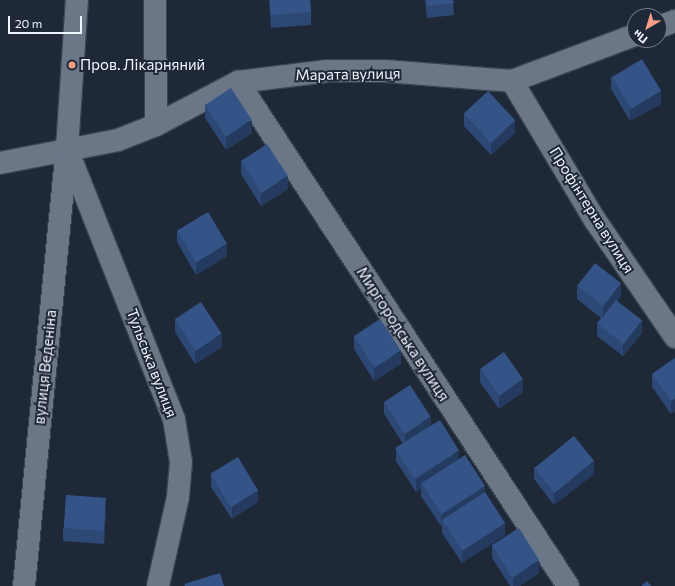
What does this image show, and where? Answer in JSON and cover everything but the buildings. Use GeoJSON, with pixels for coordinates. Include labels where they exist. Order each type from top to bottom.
{"type":"FeatureCollection","features":[{"type":"Feature","properties":{"kind":"street","name":"вулиця Веденіна"},"geometry":{"type":"LineString","coordinates":[[24,586],[67,149],[77,0]]}},
{"type":"Feature","properties":{"kind":"street"},"geometry":{"type":"LineString","coordinates":[[155,0],[156,125]]}},
{"type":"Feature","properties":{"kind":"street","name":"Марата вулиця"},"geometry":{"type":"LineString","coordinates":[[0,162],[118,140],[156,125],[238,82],[334,71],[385,71],[512,81],[627,38]]}},
{"type":"Feature","properties":{"kind":"street","name":"Профінтерна вулиця"},"geometry":{"type":"LineString","coordinates":[[512,81],[595,220],[675,337]]}},
{"type":"Feature","properties":{"kind":"street","name":"Миргородська вулиця"},"geometry":{"type":"LineString","coordinates":[[238,82],[568,586]]}},
{"type":"Feature","properties":{"kind":"street","name":"Тульська вулиця"},"geometry":{"type":"LineString","coordinates":[[67,149],[174,419],[181,462],[178,497],[158,586]]}},
{"type":"Feature","properties":{"kind":"place","name":"Пров. Лікарняний"},"geometry":{"type":"Point","coordinates":[72,65]}}]}
